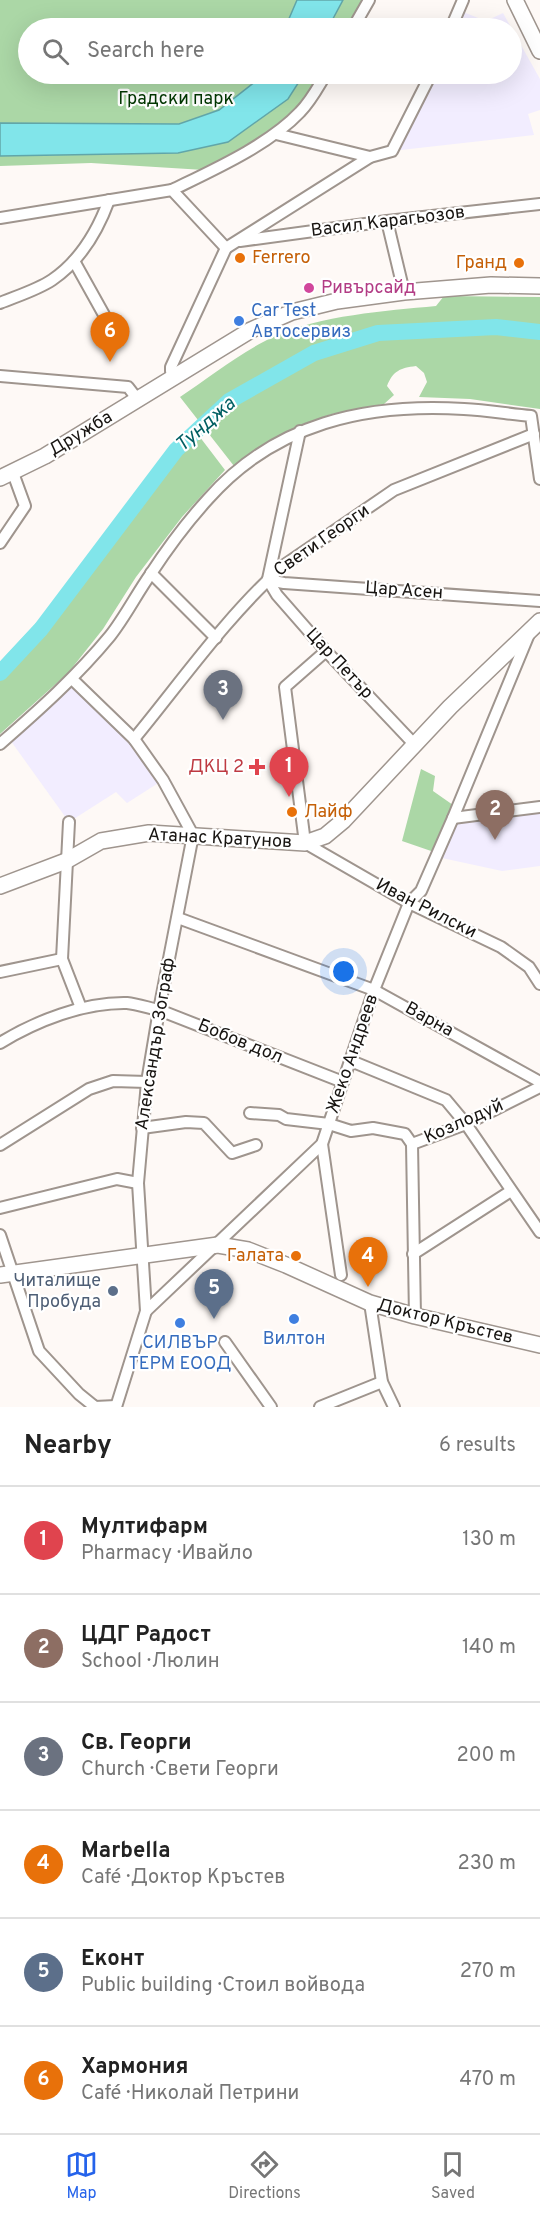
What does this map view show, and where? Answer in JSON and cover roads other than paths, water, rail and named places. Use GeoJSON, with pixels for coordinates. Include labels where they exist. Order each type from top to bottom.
{"type":"FeatureCollection","features":[{"type":"Feature","properties":{"kind":"street"},"geometry":{"type":"LineString","coordinates":[[361,18],[369,0]]}},
{"type":"Feature","properties":{"kind":"street"},"geometry":{"type":"LineString","coordinates":[[455,18],[463,0]]}},
{"type":"Feature","properties":{"kind":"street"},"geometry":{"type":"LineString","coordinates":[[515,0],[540,51]]}},
{"type":"Feature","properties":{"kind":"street"},"geometry":{"type":"LineString","coordinates":[[0,218],[172,190],[276,134],[299,113],[320,84]]}},
{"type":"Feature","properties":{"kind":"street"},"geometry":{"type":"LineString","coordinates":[[174,377],[171,367],[226,248],[370,157],[392,151],[426,84]]}},
{"type":"Feature","properties":{"kind":"street"},"geometry":{"type":"LineString","coordinates":[[276,134],[370,157]]}},
{"type":"Feature","properties":{"kind":"street"},"geometry":{"type":"LineString","coordinates":[[172,190],[226,248]]}},
{"type":"Feature","properties":{"kind":"street"},"geometry":{"type":"LineString","coordinates":[[0,303],[52,280],[74,261],[99,226],[109,200]]}},
{"type":"Feature","properties":{"kind":"street","name":"Васил Карагьозов"},"geometry":{"type":"LineString","coordinates":[[237,241],[540,204]]}},
{"type":"Feature","properties":{"kind":"street"},"geometry":{"type":"LineString","coordinates":[[387,221],[404,292]]}},
{"type":"Feature","properties":{"kind":"street"},"geometry":{"type":"LineString","coordinates":[[74,261],[113,331]]}},
{"type":"Feature","properties":{"kind":"street","name":"Дружба"},"geometry":{"type":"LineString","coordinates":[[6,475],[45,456],[251,330],[292,312],[337,301],[404,292],[491,285],[540,286]]}},
{"type":"Feature","properties":{"kind":"street"},"geometry":{"type":"LineString","coordinates":[[0,376],[128,387],[138,400]]}},
{"type":"Feature","properties":{"kind":"street"},"geometry":{"type":"LineString","coordinates":[[0,744],[72,679],[111,634],[151,573],[207,500],[234,473],[261,453],[300,431],[335,418],[380,410],[464,408],[531,416],[540,479]]}},
{"type":"Feature","properties":{"kind":"street"},"geometry":{"type":"LineString","coordinates":[[268,580],[300,431]]}},
{"type":"Feature","properties":{"kind":"street","name":"Свети Георги"},"geometry":{"type":"LineString","coordinates":[[134,739],[216,638],[283,566],[394,490],[534,434]]}},
{"type":"Feature","properties":{"kind":"street"},"geometry":{"type":"LineString","coordinates":[[0,543],[25,506],[6,475]]}},
{"type":"Feature","properties":{"kind":"street"},"geometry":{"type":"LineString","coordinates":[[151,573],[216,638]]}},
{"type":"Feature","properties":{"kind":"street","name":"Цар Асен"},"geometry":{"type":"LineString","coordinates":[[268,580],[540,601]]}},
{"type":"Feature","properties":{"kind":"street","name":"Цар Петър"},"geometry":{"type":"LineString","coordinates":[[268,580],[277,595],[326,651],[414,744]]}},
{"type":"Feature","properties":{"kind":"street","name":"Атанас Кратунов"},"geometry":{"type":"LineString","coordinates":[[0,886],[66,861],[101,841],[149,833],[305,843],[325,836],[343,821],[450,707],[535,626]]}},
{"type":"Feature","properties":{"kind":"street","name":"Жеко Андреев"},"geometry":{"type":"LineString","coordinates":[[146,1311],[322,1144],[374,990],[409,903],[421,891],[535,626]]}},
{"type":"Feature","properties":{"kind":"street"},"geometry":{"type":"LineString","coordinates":[[305,843],[285,687],[326,651]]}},
{"type":"Feature","properties":{"kind":"street"},"geometry":{"type":"LineString","coordinates":[[72,679],[134,739],[163,780],[193,835]]}},
{"type":"Feature","properties":{"kind":"street"},"geometry":{"type":"LineString","coordinates":[[453,818],[540,807]]}},
{"type":"Feature","properties":{"kind":"street"},"geometry":{"type":"LineString","coordinates":[[69,822],[62,959],[81,1008]]}},
{"type":"Feature","properties":{"kind":"street","name":"Александър Зограф"},"geometry":{"type":"LineString","coordinates":[[146,1311],[138,1183],[142,1128],[159,1010],[193,835]]}},
{"type":"Feature","properties":{"kind":"street","name":"Иван Рилски"},"geometry":{"type":"LineString","coordinates":[[305,843],[409,903],[501,947],[529,967],[540,984]]}},
{"type":"Feature","properties":{"kind":"street","name":"Варна"},"geometry":{"type":"LineString","coordinates":[[178,918],[374,990],[540,1082]]}},
{"type":"Feature","properties":{"kind":"street"},"geometry":{"type":"LineString","coordinates":[[0,972],[62,959]]}},
{"type":"Feature","properties":{"kind":"street"},"geometry":{"type":"LineString","coordinates":[[529,967],[540,961]]}},
{"type":"Feature","properties":{"kind":"street","name":"Бобов дол"},"geometry":{"type":"LineString","coordinates":[[0,1043],[37,1025],[81,1008],[128,1003],[159,1010],[343,1082]]}},
{"type":"Feature","properties":{"kind":"street"},"geometry":{"type":"LineString","coordinates":[[351,1061],[446,1100],[466,1124],[540,1232]]}},
{"type":"Feature","properties":{"kind":"street"},"geometry":{"type":"LineString","coordinates":[[0,1145],[89,1089],[113,1081],[147,1082]]}},
{"type":"Feature","properties":{"kind":"street","name":"Козлодуй"},"geometry":{"type":"LineString","coordinates":[[250,1113],[279,1115],[286,1119],[329,1124],[351,1131],[373,1128],[405,1134],[412,1144],[466,1124],[540,1087]]}},
{"type":"Feature","properties":{"kind":"street"},"geometry":{"type":"LineString","coordinates":[[142,1128],[186,1122],[204,1123],[232,1153],[256,1145]]}},
{"type":"Feature","properties":{"kind":"street"},"geometry":{"type":"LineString","coordinates":[[322,1144],[341,1275]]}},
{"type":"Feature","properties":{"kind":"street"},"geometry":{"type":"LineString","coordinates":[[412,1144],[415,1316]]}},
{"type":"Feature","properties":{"kind":"street"},"geometry":{"type":"LineString","coordinates":[[0,1208],[117,1179],[138,1183]]}},
{"type":"Feature","properties":{"kind":"street"},"geometry":{"type":"LineString","coordinates":[[413,1254],[511,1191]]}},
{"type":"Feature","properties":{"kind":"street"},"geometry":{"type":"LineString","coordinates":[[0,1235],[6,1274],[39,1351],[79,1395],[95,1407],[116,1407],[146,1311]]}},
{"type":"Feature","properties":{"kind":"street"},"geometry":{"type":"LineString","coordinates":[[6,1274],[218,1245]]}},
{"type":"Feature","properties":{"kind":"street","name":"Доктор Кръстев"},"geometry":{"type":"LineString","coordinates":[[218,1245],[248,1250],[370,1304],[540,1345]]}},
{"type":"Feature","properties":{"kind":"street"},"geometry":{"type":"LineString","coordinates":[[370,1304],[382,1382],[394,1407]]}},
{"type":"Feature","properties":{"kind":"street"},"geometry":{"type":"LineString","coordinates":[[225,1342],[271,1407]]}},
{"type":"Feature","properties":{"kind":"street"},"geometry":{"type":"LineString","coordinates":[[320,1407],[382,1382]]}},
{"type":"Feature","properties":{"kind":"water"},"geometry":{"type":"Polygon","coordinates":[[[297,0],[343,0],[333,18],[289,18],[297,0]]]}},
{"type":"Feature","properties":{"kind":"water"},"geometry":{"type":"Polygon","coordinates":[[[252,84],[298,84],[288,99],[228,142],[178,153],[0,156],[0,123],[179,124],[219,110],[252,84]]]}},
{"type":"Feature","properties":{"kind":"waterway","name":"Тунджа"},"geometry":{"type":"LineString","coordinates":[[0,673],[41,629],[176,450],[229,401],[314,353],[378,333],[496,327],[540,332]]}},
{"type":"Feature","properties":{"kind":"place","name":"Ferrero"},"geometry":{"type":"Point","coordinates":[240,258]}},
{"type":"Feature","properties":{"kind":"place","name":"Гранд"},"geometry":{"type":"Point","coordinates":[519,263]}},
{"type":"Feature","properties":{"kind":"place","name":"Ривърсайд"},"geometry":{"type":"Point","coordinates":[309,288]}},
{"type":"Feature","properties":{"kind":"place","name":"Car Test Автосервиз"},"geometry":{"type":"Point","coordinates":[239,321]}},
{"type":"Feature","properties":{"kind":"place","name":"Хармония"},"geometry":{"type":"Point","coordinates":[110,362]}},
{"type":"Feature","properties":{"kind":"place","name":"Св. Георги"},"geometry":{"type":"Point","coordinates":[223,720]}},
{"type":"Feature","properties":{"kind":"place","name":"ДКЦ 2"},"geometry":{"type":"Point","coordinates":[257,767]}},
{"type":"Feature","properties":{"kind":"place","name":"Мултифарм"},"geometry":{"type":"Point","coordinates":[289,797]}},
{"type":"Feature","properties":{"kind":"place","name":"Лайф"},"geometry":{"type":"Point","coordinates":[292,812]}},
{"type":"Feature","properties":{"kind":"place","name":"ЦДГ Радост"},"geometry":{"type":"Point","coordinates":[495,840]}},
{"type":"Feature","properties":{"kind":"place","name":"Галата"},"geometry":{"type":"Point","coordinates":[296,1256]}},
{"type":"Feature","properties":{"kind":"place","name":"Marbella"},"geometry":{"type":"Point","coordinates":[368,1287]}},
{"type":"Feature","properties":{"kind":"place","name":"Читалище Пробуда"},"geometry":{"type":"Point","coordinates":[113,1291]}},
{"type":"Feature","properties":{"kind":"place","name":"Еконт"},"geometry":{"type":"Point","coordinates":[214,1319]}},
{"type":"Feature","properties":{"kind":"place","name":"Вилтон"},"geometry":{"type":"Point","coordinates":[294,1319]}},
{"type":"Feature","properties":{"kind":"place","name":"СИЛВЪР ТЕРМ ЕООД"},"geometry":{"type":"Point","coordinates":[180,1323]}},
{"type":"Feature","properties":{"kind":"park label","name":"Градски парк"},"geometry":{"type":"Point","coordinates":[176,99]}}]}
